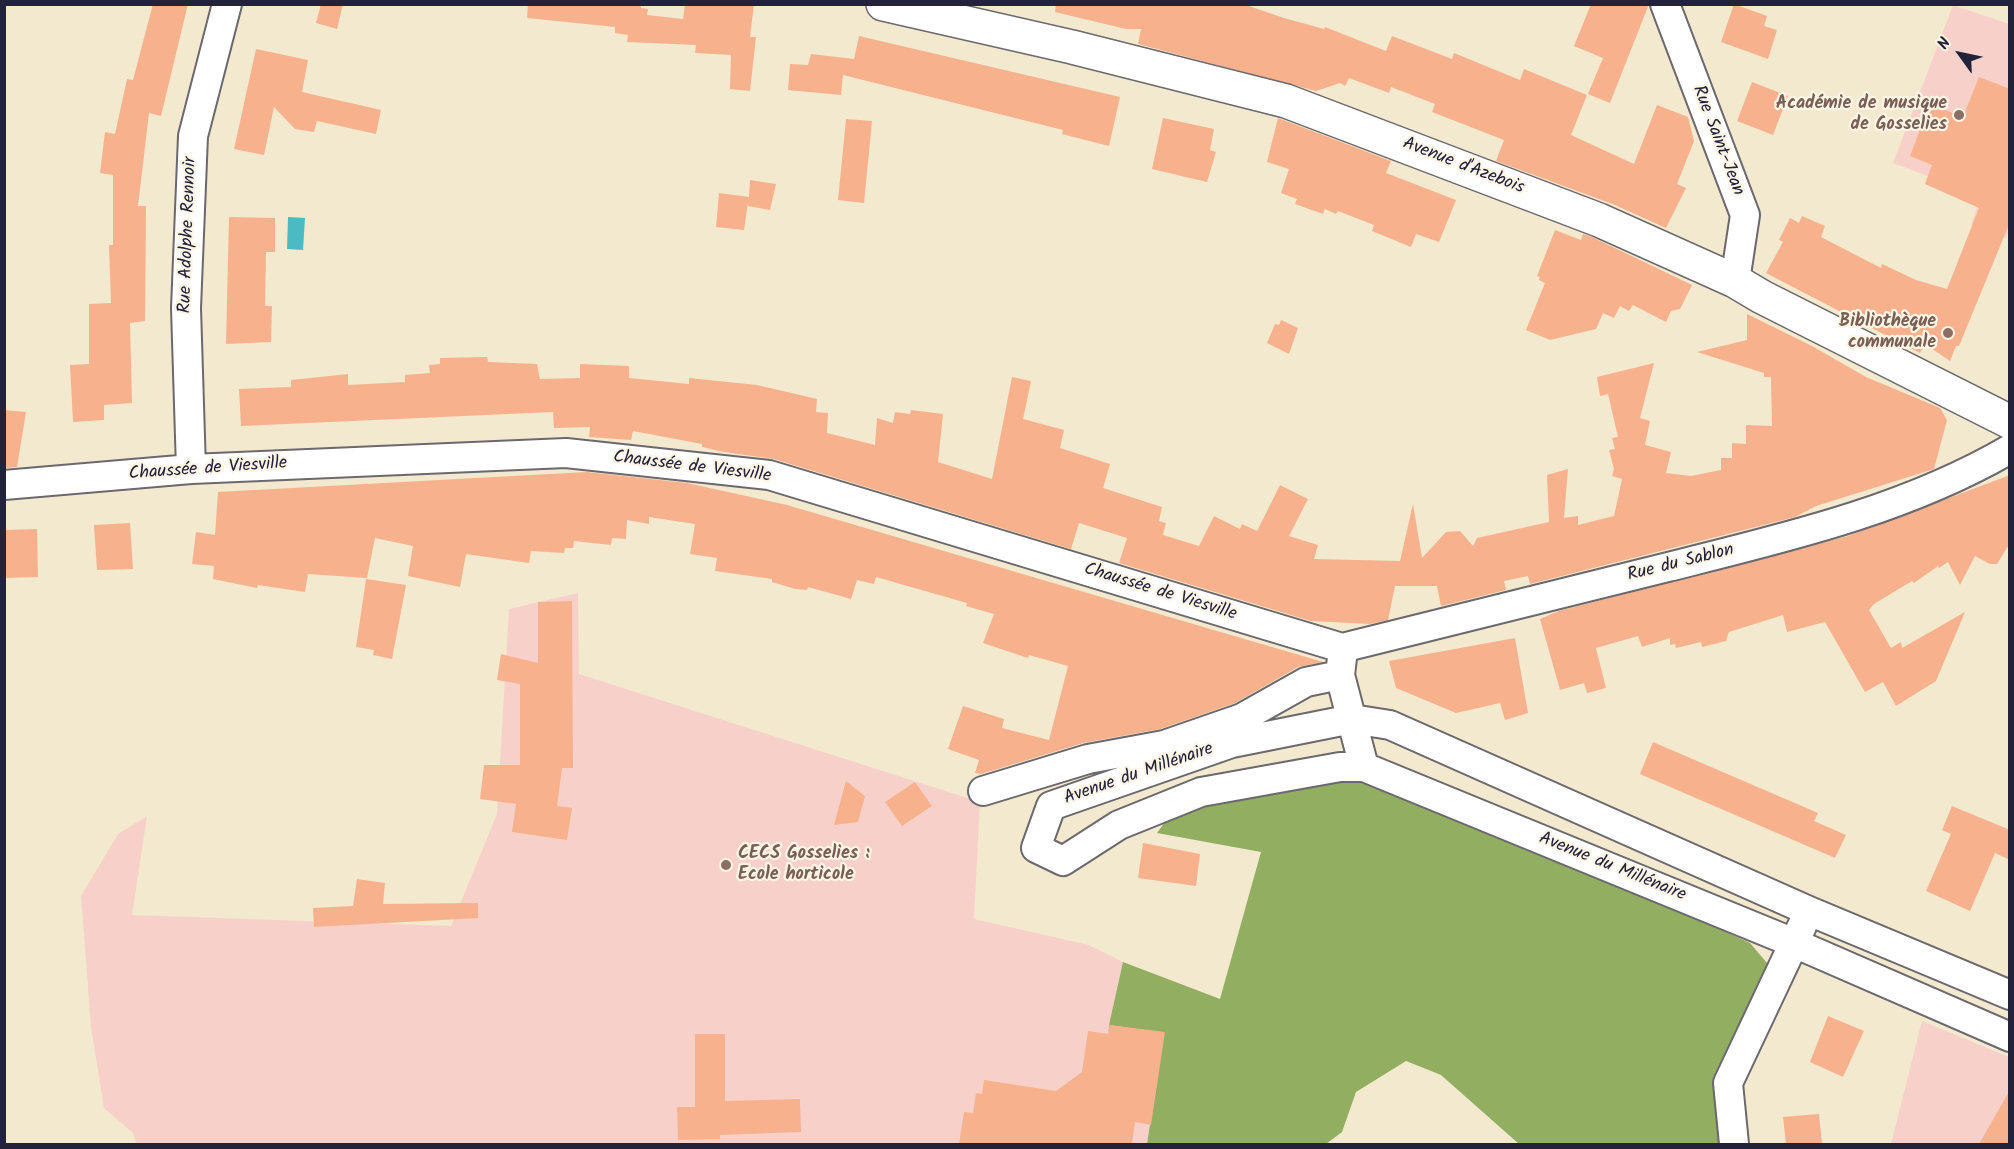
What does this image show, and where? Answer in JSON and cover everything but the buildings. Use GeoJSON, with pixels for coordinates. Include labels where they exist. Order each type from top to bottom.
{"type":"FeatureCollection","features":[{"type":"Feature","properties":{"kind":"street","name":"Rue Adolphe Rennoir"},"geometry":{"type":"LineString","coordinates":[[191,469],[186,308],[193,136],[227,4]]}},
{"type":"Feature","properties":{"kind":"street","name":"Avenue d'Azebois"},"geometry":{"type":"LineString","coordinates":[[883,4],[1072,47],[1286,101],[1599,220],[1735,281],[2010,422]]}},
{"type":"Feature","properties":{"kind":"street","name":"Rue Saint-Jean"},"geometry":{"type":"LineString","coordinates":[[1665,4],[1745,215],[1735,281]]}},
{"type":"Feature","properties":{"kind":"street","name":"Rue du Sablon"},"geometry":{"type":"LineString","coordinates":[[982,791],[1088,759],[1164,745],[1242,718],[1341,662],[1795,535],[1912,495],[1979,467],[2010,449]]}},
{"type":"Feature","properties":{"kind":"street","name":"Chaussée de Viesville"},"geometry":{"type":"LineString","coordinates":[[4,485],[191,469],[566,453],[769,475],[1341,662]]}},
{"type":"Feature","properties":{"kind":"street"},"geometry":{"type":"LineString","coordinates":[[1341,662],[1364,767]]}},
{"type":"Feature","properties":{"kind":"street","name":"Avenue du Millénaire"},"geometry":{"type":"LineString","coordinates":[[2010,995],[1809,911],[1390,725],[1352,719],[1232,742],[1051,806],[1036,848],[1062,861],[1119,825],[1202,792],[1340,767],[1364,767],[1794,943],[2010,1036]]}},
{"type":"Feature","properties":{"kind":"street"},"geometry":{"type":"LineString","coordinates":[[1734,1144],[1728,1083],[1809,911]]}},
{"type":"Feature","properties":{"kind":"shaded area","name":"Académie de musique de Gosselies"},"geometry":{"type":"Polygon","coordinates":[[[1953,5],[2009,24],[2010,228],[2006,238],[1971,225],[1981,196],[1893,163],[1953,5]]]}},
{"type":"Feature","properties":{"kind":"shaded area","name":"CECS Gosselies : Ecole horticole"},"geometry":{"type":"Polygon","coordinates":[[[578,593],[579,674],[980,802],[974,919],[1089,945],[1123,962],[1110,1024],[1164,1033],[1147,1144],[136,1144],[133,1133],[104,1108],[91,1027],[81,896],[118,834],[147,816],[132,915],[451,926],[497,814],[509,609],[578,593]]]}},
{"type":"Feature","properties":{"kind":"shaded area"},"geometry":{"type":"Polygon","coordinates":[[[1922,1021],[2009,1057],[2009,1144],[1891,1144],[1922,1021]]]}},
{"type":"Feature","properties":{"kind":"green space"},"geometry":{"type":"Polygon","coordinates":[[[1378,772],[1750,943],[1773,970],[1725,1144],[1519,1144],[1441,1075],[1406,1061],[1356,1092],[1342,1132],[1326,1144],[1147,1144],[1164,1033],[1109,1025],[1123,962],[1220,999],[1261,852],[1157,833],[1180,801],[1378,772]]]}},
{"type":"Feature","properties":{"kind":"water"},"geometry":{"type":"Polygon","coordinates":[[[288,217],[305,218],[303,250],[287,249],[288,217]]]}},
{"type":"Feature","properties":{"kind":"place","name":"Académie de musique de Gosselies"},"geometry":{"type":"Point","coordinates":[1959,115]}},
{"type":"Feature","properties":{"kind":"place","name":"Bibliothèque communale"},"geometry":{"type":"Point","coordinates":[1948,333]}},
{"type":"Feature","properties":{"kind":"place","name":"CECS Gosselies : Ecole horticole"},"geometry":{"type":"Point","coordinates":[726,865]}}]}
